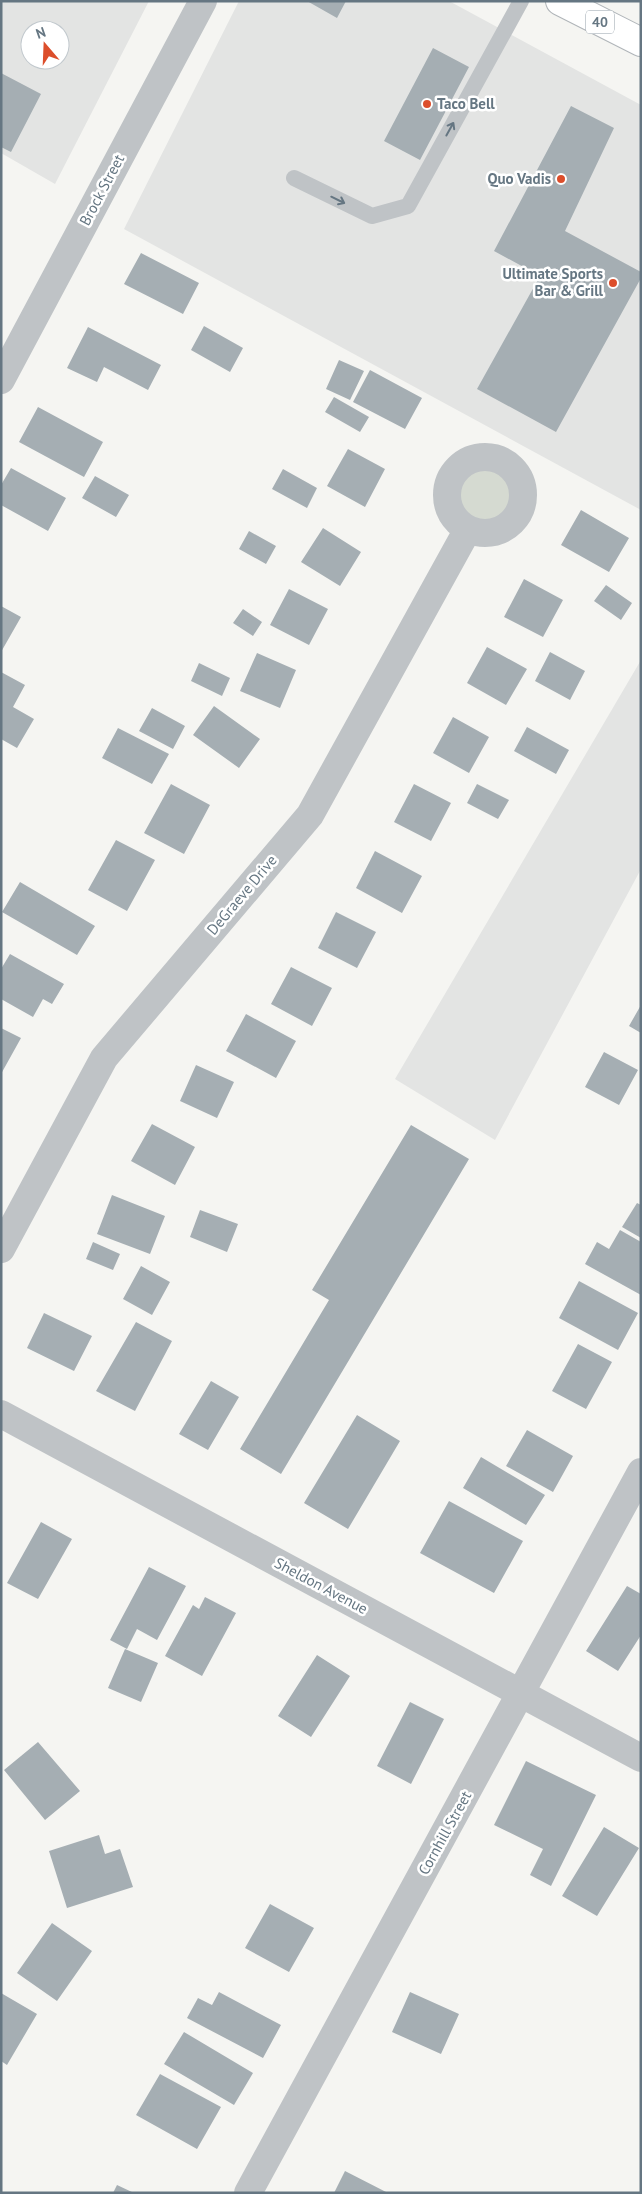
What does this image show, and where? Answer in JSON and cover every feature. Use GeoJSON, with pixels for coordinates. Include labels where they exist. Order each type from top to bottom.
{"type":"FeatureCollection","features":[{"type":"Feature","properties":{"kind":"main road","name":"40"},"geometry":{"type":"LineString","coordinates":[[560,1],[641,42]]}},
{"type":"Feature","properties":{"kind":"street","name":"Brock Street"},"geometry":{"type":"LineString","coordinates":[[1,380],[203,1]]}},
{"type":"Feature","properties":{"kind":"street","name":"DeGraeve Drive"},"geometry":{"type":"LineString","coordinates":[[1,1249],[104,1058],[310,815],[468,529]]}},
{"type":"Feature","properties":{"kind":"street","name":"Sheldon Avenue"},"geometry":{"type":"LineString","coordinates":[[1,1414],[641,1758]]}},
{"type":"Feature","properties":{"kind":"street","name":"Cornhill Street"},"geometry":{"type":"LineString","coordinates":[[248,2193],[641,1472]]}},
{"type":"Feature","properties":{"kind":"lane"},"geometry":{"type":"LineString","coordinates":[[294,178],[372,216],[408,206],[521,1]]}},
{"type":"Feature","properties":{"kind":"shaded area"},"geometry":{"type":"Polygon","coordinates":[[[1,1],[149,1],[55,184],[1,153],[1,1]]]}},
{"type":"Feature","properties":{"kind":"shaded area"},"geometry":{"type":"Polygon","coordinates":[[[239,1],[449,1],[641,105],[641,510],[124,229],[239,1]]]}},
{"type":"Feature","properties":{"kind":"shaded area"},"geometry":{"type":"Polygon","coordinates":[[[484,469],[494,471],[503,477],[509,486],[511,496],[509,506],[503,515],[494,521],[484,523],[474,521],[465,515],[459,506],[457,496],[459,486],[465,477],[474,471],[484,469]]]}},
{"type":"Feature","properties":{"kind":"shaded area"},"geometry":{"type":"Polygon","coordinates":[[[641,660],[641,869],[495,1140],[395,1079],[641,660]]]}},
{"type":"Feature","properties":{"kind":"building"},"geometry":{"type":"Polygon","coordinates":[[[307,1],[346,1],[337,18],[307,1]]]}},
{"type":"Feature","properties":{"kind":"building","name":"Taco Bell"},"geometry":{"type":"Polygon","coordinates":[[[433,48],[469,67],[420,160],[384,141],[433,48]]]}},
{"type":"Feature","properties":{"kind":"building"},"geometry":{"type":"Polygon","coordinates":[[[1,73],[41,94],[11,152],[1,147],[1,73]]]}},
{"type":"Feature","properties":{"kind":"building"},"geometry":{"type":"Polygon","coordinates":[[[571,106],[614,128],[565,231],[641,272],[641,278],[556,432],[477,389],[540,276],[494,251],[571,106]]]}},
{"type":"Feature","properties":{"kind":"building"},"geometry":{"type":"Polygon","coordinates":[[[141,253],[199,283],[183,314],[124,284],[141,253]]]}},
{"type":"Feature","properties":{"kind":"building"},"geometry":{"type":"Polygon","coordinates":[[[204,326],[243,348],[230,372],[191,350],[204,326]]]}},
{"type":"Feature","properties":{"kind":"building"},"geometry":{"type":"Polygon","coordinates":[[[88,327],[161,365],[148,390],[104,367],[97,382],[67,368],[88,327]]]}},
{"type":"Feature","properties":{"kind":"building"},"geometry":{"type":"Polygon","coordinates":[[[339,360],[364,371],[350,400],[326,389],[339,360]]]}},
{"type":"Feature","properties":{"kind":"building"},"geometry":{"type":"Polygon","coordinates":[[[370,370],[422,398],[405,429],[353,402],[370,370]]]}},
{"type":"Feature","properties":{"kind":"building"},"geometry":{"type":"Polygon","coordinates":[[[334,397],[369,417],[360,432],[325,412],[334,397]]]}},
{"type":"Feature","properties":{"kind":"building"},"geometry":{"type":"Polygon","coordinates":[[[38,407],[103,442],[84,477],[19,442],[38,407]]]}},
{"type":"Feature","properties":{"kind":"building"},"geometry":{"type":"Polygon","coordinates":[[[348,449],[385,469],[365,507],[327,486],[348,449]]]}},
{"type":"Feature","properties":{"kind":"building"},"geometry":{"type":"Polygon","coordinates":[[[11,468],[66,498],[48,531],[1,505],[1,485],[11,468]]]}},
{"type":"Feature","properties":{"kind":"building"},"geometry":{"type":"Polygon","coordinates":[[[283,469],[317,488],[307,508],[272,489],[283,469]]]}},
{"type":"Feature","properties":{"kind":"building"},"geometry":{"type":"Polygon","coordinates":[[[95,476],[129,495],[116,517],[82,498],[95,476]]]}},
{"type":"Feature","properties":{"kind":"building"},"geometry":{"type":"Polygon","coordinates":[[[581,510],[629,538],[609,572],[561,545],[581,510]]]}},
{"type":"Feature","properties":{"kind":"building"},"geometry":{"type":"Polygon","coordinates":[[[323,528],[361,552],[340,586],[301,562],[323,528]]]}},
{"type":"Feature","properties":{"kind":"building"},"geometry":{"type":"Polygon","coordinates":[[[249,531],[276,546],[266,564],[239,549],[249,531]]]}},
{"type":"Feature","properties":{"kind":"building"},"geometry":{"type":"Polygon","coordinates":[[[524,579],[563,600],[543,637],[504,617],[524,579]]]}},
{"type":"Feature","properties":{"kind":"building"},"geometry":{"type":"Polygon","coordinates":[[[606,585],[632,603],[621,620],[594,601],[606,585]]]}},
{"type":"Feature","properties":{"kind":"building"},"geometry":{"type":"Polygon","coordinates":[[[289,589],[328,609],[309,645],[270,625],[289,589]]]}},
{"type":"Feature","properties":{"kind":"building"},"geometry":{"type":"Polygon","coordinates":[[[1,606],[21,617],[1,652],[1,606]]]}},
{"type":"Feature","properties":{"kind":"building"},"geometry":{"type":"Polygon","coordinates":[[[243,609],[262,622],[253,636],[233,623],[243,609]]]}},
{"type":"Feature","properties":{"kind":"building"},"geometry":{"type":"Polygon","coordinates":[[[487,647],[527,669],[506,705],[467,683],[487,647]]]}},
{"type":"Feature","properties":{"kind":"building"},"geometry":{"type":"Polygon","coordinates":[[[550,652],[585,671],[570,700],[535,681],[550,652]]]}},
{"type":"Feature","properties":{"kind":"building"},"geometry":{"type":"Polygon","coordinates":[[[257,653],[296,670],[280,708],[240,691],[257,653]]]}},
{"type":"Feature","properties":{"kind":"building"},"geometry":{"type":"Polygon","coordinates":[[[199,663],[230,678],[222,696],[191,681],[199,663]]]}},
{"type":"Feature","properties":{"kind":"building"},"geometry":{"type":"Polygon","coordinates":[[[1,672],[25,685],[13,707],[34,719],[17,748],[1,739],[1,672]]]}},
{"type":"Feature","properties":{"kind":"building"},"geometry":{"type":"Polygon","coordinates":[[[214,706],[260,739],[239,768],[193,735],[214,706]]]}},
{"type":"Feature","properties":{"kind":"building"},"geometry":{"type":"Polygon","coordinates":[[[152,708],[185,726],[173,749],[139,731],[152,708]]]}},
{"type":"Feature","properties":{"kind":"building"},"geometry":{"type":"Polygon","coordinates":[[[453,717],[489,737],[469,773],[433,753],[453,717]]]}},
{"type":"Feature","properties":{"kind":"building"},"geometry":{"type":"Polygon","coordinates":[[[527,727],[569,750],[556,774],[514,751],[527,727]]]}},
{"type":"Feature","properties":{"kind":"building"},"geometry":{"type":"Polygon","coordinates":[[[118,728],[169,754],[152,784],[102,758],[118,728]]]}},
{"type":"Feature","properties":{"kind":"building"},"geometry":{"type":"Polygon","coordinates":[[[171,784],[210,805],[184,854],[144,833],[171,784]]]}},
{"type":"Feature","properties":{"kind":"building"},"geometry":{"type":"Polygon","coordinates":[[[414,784],[451,803],[431,841],[394,822],[414,784]]]}},
{"type":"Feature","properties":{"kind":"building"},"geometry":{"type":"Polygon","coordinates":[[[477,784],[509,800],[498,819],[467,803],[477,784]]]}},
{"type":"Feature","properties":{"kind":"building"},"geometry":{"type":"Polygon","coordinates":[[[116,840],[155,860],[127,911],[88,890],[116,840]]]}},
{"type":"Feature","properties":{"kind":"building"},"geometry":{"type":"Polygon","coordinates":[[[375,851],[422,876],[402,913],[356,888],[375,851]]]}},
{"type":"Feature","properties":{"kind":"building"},"geometry":{"type":"Polygon","coordinates":[[[20,882],[95,926],[77,955],[2,912],[20,882]]]}},
{"type":"Feature","properties":{"kind":"building"},"geometry":{"type":"Polygon","coordinates":[[[336,912],[376,932],[357,968],[318,948],[336,912]]]}},
{"type":"Feature","properties":{"kind":"building"},"geometry":{"type":"Polygon","coordinates":[[[10,954],[64,984],[52,1004],[43,999],[33,1017],[1,999],[1,969],[10,954]]]}},
{"type":"Feature","properties":{"kind":"building"},"geometry":{"type":"Polygon","coordinates":[[[291,967],[332,988],[312,1026],[271,1004],[291,967]]]}},
{"type":"Feature","properties":{"kind":"building"},"geometry":{"type":"Polygon","coordinates":[[[641,1005],[641,1033],[629,1026],[641,1005]]]}},
{"type":"Feature","properties":{"kind":"building"},"geometry":{"type":"Polygon","coordinates":[[[246,1014],[296,1041],[276,1078],[226,1051],[246,1014]]]}},
{"type":"Feature","properties":{"kind":"building"},"geometry":{"type":"Polygon","coordinates":[[[1,1028],[21,1038],[1,1074],[1,1028]]]}},
{"type":"Feature","properties":{"kind":"building"},"geometry":{"type":"Polygon","coordinates":[[[604,1052],[638,1070],[619,1105],[585,1087],[604,1052]]]}},
{"type":"Feature","properties":{"kind":"building"},"geometry":{"type":"Polygon","coordinates":[[[196,1065],[234,1082],[217,1118],[180,1101],[196,1065]]]}},
{"type":"Feature","properties":{"kind":"building"},"geometry":{"type":"Polygon","coordinates":[[[152,1124],[195,1147],[175,1185],[131,1161],[152,1124]]]}},
{"type":"Feature","properties":{"kind":"building"},"geometry":{"type":"Polygon","coordinates":[[[411,1125],[469,1159],[281,1474],[240,1449],[329,1300],[312,1290],[411,1125]]]}},
{"type":"Feature","properties":{"kind":"building"},"geometry":{"type":"Polygon","coordinates":[[[112,1195],[165,1216],[150,1254],[97,1234],[112,1195]]]}},
{"type":"Feature","properties":{"kind":"building"},"geometry":{"type":"Polygon","coordinates":[[[637,1203],[641,1205],[641,1238],[622,1227],[637,1203]]]}},
{"type":"Feature","properties":{"kind":"building"},"geometry":{"type":"Polygon","coordinates":[[[200,1210],[238,1224],[227,1252],[190,1237],[200,1210]]]}},
{"type":"Feature","properties":{"kind":"building"},"geometry":{"type":"Polygon","coordinates":[[[620,1230],[641,1242],[641,1295],[585,1264],[597,1242],[609,1249],[620,1230]]]}},
{"type":"Feature","properties":{"kind":"building"},"geometry":{"type":"Polygon","coordinates":[[[93,1242],[120,1254],[113,1270],[86,1259],[93,1242]]]}},
{"type":"Feature","properties":{"kind":"building"},"geometry":{"type":"Polygon","coordinates":[[[141,1266],[170,1282],[152,1315],[123,1299],[141,1266]]]}},
{"type":"Feature","properties":{"kind":"building"},"geometry":{"type":"Polygon","coordinates":[[[579,1281],[638,1313],[618,1350],[559,1318],[579,1281]]]}},
{"type":"Feature","properties":{"kind":"building"},"geometry":{"type":"Polygon","coordinates":[[[44,1313],[92,1336],[74,1371],[27,1348],[44,1313]]]}},
{"type":"Feature","properties":{"kind":"building"},"geometry":{"type":"Polygon","coordinates":[[[136,1322],[172,1341],[135,1411],[96,1391],[136,1322]]]}},
{"type":"Feature","properties":{"kind":"building"},"geometry":{"type":"Polygon","coordinates":[[[578,1344],[612,1362],[586,1409],[552,1391],[578,1344]]]}},
{"type":"Feature","properties":{"kind":"building"},"geometry":{"type":"Polygon","coordinates":[[[211,1381],[239,1397],[208,1450],[179,1434],[211,1381]]]}},
{"type":"Feature","properties":{"kind":"building"},"geometry":{"type":"Polygon","coordinates":[[[357,1415],[400,1441],[348,1529],[304,1503],[357,1415]]]}},
{"type":"Feature","properties":{"kind":"building"},"geometry":{"type":"Polygon","coordinates":[[[527,1430],[573,1456],[553,1492],[506,1466],[527,1430]]]}},
{"type":"Feature","properties":{"kind":"building"},"geometry":{"type":"Polygon","coordinates":[[[481,1457],[545,1495],[526,1525],[463,1488],[481,1457]]]}},
{"type":"Feature","properties":{"kind":"building"},"geometry":{"type":"Polygon","coordinates":[[[449,1501],[523,1541],[494,1593],[420,1553],[449,1501]]]}},
{"type":"Feature","properties":{"kind":"building"},"geometry":{"type":"Polygon","coordinates":[[[41,1522],[72,1539],[38,1599],[7,1583],[41,1522]]]}},
{"type":"Feature","properties":{"kind":"building"},"geometry":{"type":"Polygon","coordinates":[[[149,1567],[186,1586],[157,1640],[137,1629],[127,1649],[110,1640],[149,1567]]]}},
{"type":"Feature","properties":{"kind":"building"},"geometry":{"type":"Polygon","coordinates":[[[627,1586],[641,1594],[641,1635],[618,1671],[586,1651],[627,1586]]]}},
{"type":"Feature","properties":{"kind":"building"},"geometry":{"type":"Polygon","coordinates":[[[205,1597],[236,1613],[202,1676],[165,1656],[193,1605],[199,1609],[205,1597]]]}},
{"type":"Feature","properties":{"kind":"building"},"geometry":{"type":"Polygon","coordinates":[[[125,1649],[158,1663],[141,1702],[108,1688],[125,1649]]]}},
{"type":"Feature","properties":{"kind":"building"},"geometry":{"type":"Polygon","coordinates":[[[317,1655],[350,1676],[311,1737],[278,1716],[317,1655]]]}},
{"type":"Feature","properties":{"kind":"building"},"geometry":{"type":"Polygon","coordinates":[[[410,1702],[444,1719],[411,1784],[377,1766],[410,1702]]]}},
{"type":"Feature","properties":{"kind":"building"},"geometry":{"type":"Polygon","coordinates":[[[38,1742],[80,1791],[45,1820],[4,1770],[38,1742]]]}},
{"type":"Feature","properties":{"kind":"building"},"geometry":{"type":"Polygon","coordinates":[[[526,1761],[596,1795],[551,1886],[530,1875],[543,1849],[494,1825],[526,1761]]]}},
{"type":"Feature","properties":{"kind":"building"},"geometry":{"type":"Polygon","coordinates":[[[604,1827],[639,1848],[597,1916],[562,1896],[604,1827]]]}},
{"type":"Feature","properties":{"kind":"building"},"geometry":{"type":"Polygon","coordinates":[[[99,1835],[105,1854],[120,1849],[133,1887],[67,1908],[49,1851],[99,1835]]]}},
{"type":"Feature","properties":{"kind":"building"},"geometry":{"type":"Polygon","coordinates":[[[270,1904],[314,1928],[289,1972],[245,1948],[270,1904]]]}},
{"type":"Feature","properties":{"kind":"building"},"geometry":{"type":"Polygon","coordinates":[[[52,1923],[92,1951],[57,2001],[17,1973],[52,1923]]]}},
{"type":"Feature","properties":{"kind":"building"},"geometry":{"type":"Polygon","coordinates":[[[219,1992],[281,2025],[263,2058],[187,2018],[198,1998],[212,2005],[219,1992]]]}},
{"type":"Feature","properties":{"kind":"building"},"geometry":{"type":"Polygon","coordinates":[[[410,1992],[459,2014],[441,2054],[392,2032],[410,1992]]]}},
{"type":"Feature","properties":{"kind":"building"},"geometry":{"type":"Polygon","coordinates":[[[1,1993],[37,2014],[7,2065],[1,2061],[1,1993]]]}},
{"type":"Feature","properties":{"kind":"building"},"geometry":{"type":"Polygon","coordinates":[[[184,2032],[253,2073],[234,2105],[164,2064],[184,2032]]]}},
{"type":"Feature","properties":{"kind":"building"},"geometry":{"type":"Polygon","coordinates":[[[160,2074],[221,2107],[197,2149],[136,2115],[160,2074]]]}},
{"type":"Feature","properties":{"kind":"building"},"geometry":{"type":"Polygon","coordinates":[[[345,2171],[388,2193],[334,2193],[345,2171]]]}},
{"type":"Feature","properties":{"kind":"building"},"geometry":{"type":"Polygon","coordinates":[[[117,2185],[134,2193],[113,2193],[117,2185]]]}},
{"type":"Feature","properties":{"kind":"place","name":"Taco Bell"},"geometry":{"type":"Point","coordinates":[427,104]}},
{"type":"Feature","properties":{"kind":"place","name":"Quo Vadis"},"geometry":{"type":"Point","coordinates":[561,179]}},
{"type":"Feature","properties":{"kind":"place","name":"Ultimate Sports Bar & Grill"},"geometry":{"type":"Point","coordinates":[613,283]}}]}
